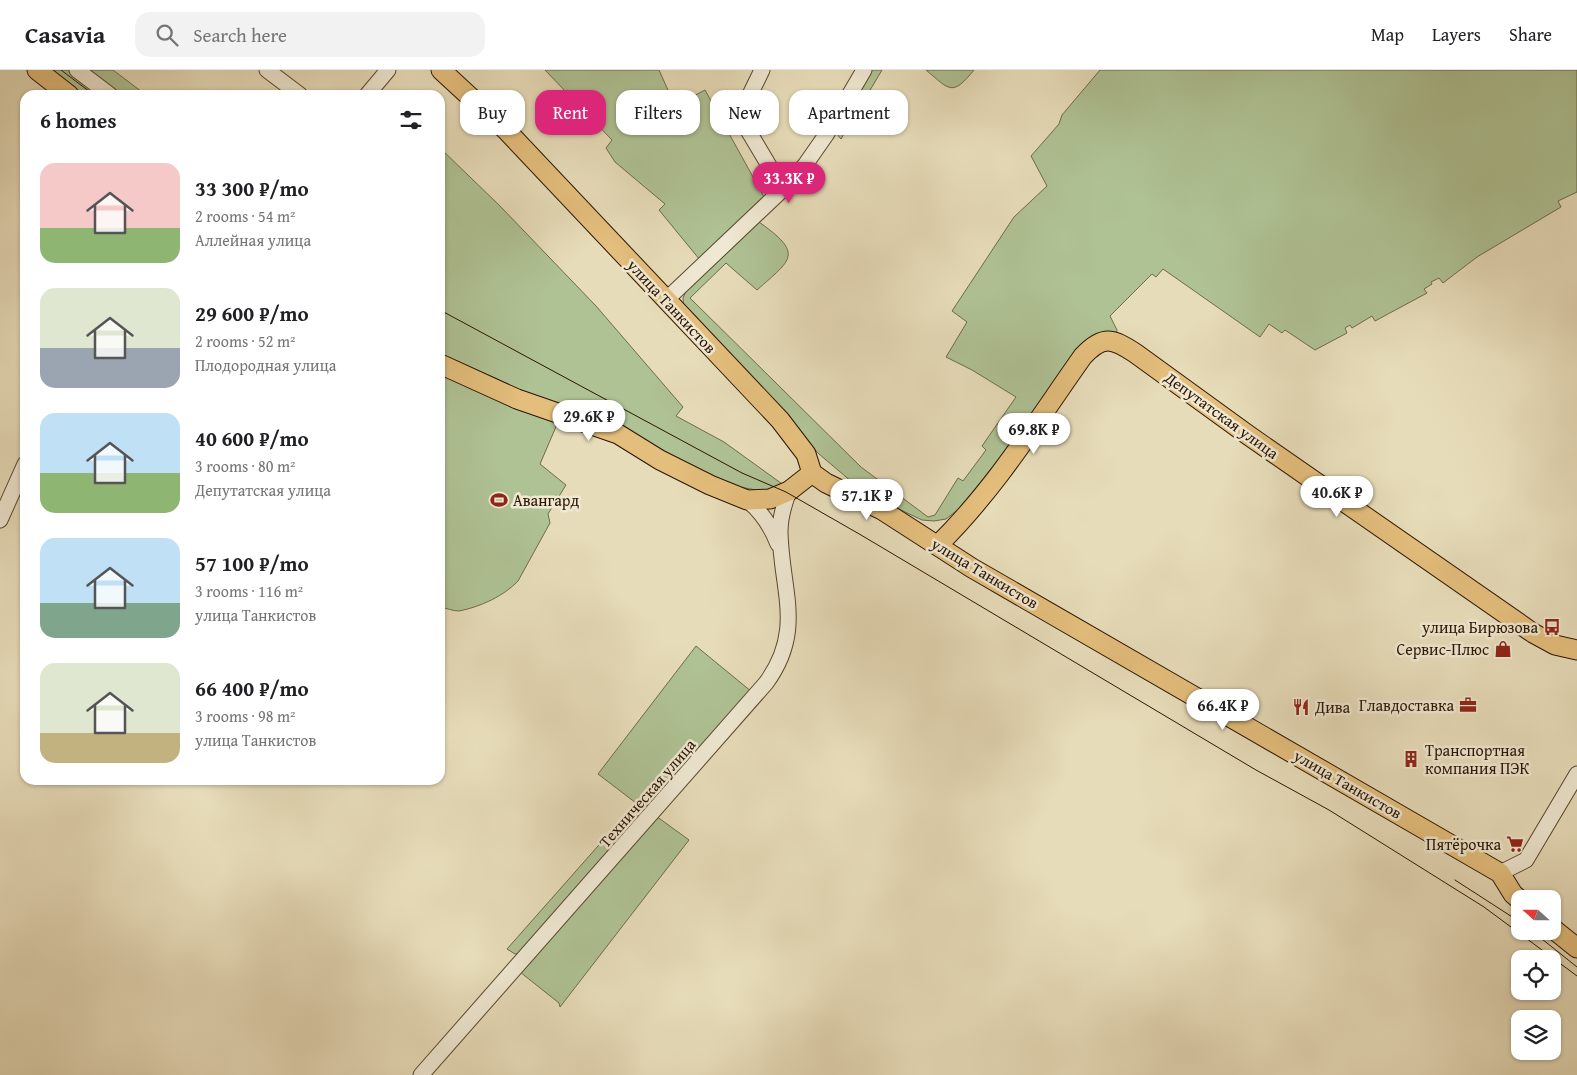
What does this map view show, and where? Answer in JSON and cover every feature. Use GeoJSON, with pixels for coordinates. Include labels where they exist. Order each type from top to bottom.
{"type":"FeatureCollection","features":[{"type":"Feature","properties":{"kind":"main road"},"geometry":{"type":"LineString","coordinates":[[37,70],[63,90]]}},
{"type":"Feature","properties":{"kind":"main road","name":"улица Танкистов"},"geometry":{"type":"LineString","coordinates":[[441,70],[506,130],[780,420],[806,454],[812,473],[826,483],[882,510],[938,544],[972,568],[1500,873],[1511,891]]}},
{"type":"Feature","properties":{"kind":"main road","name":"Депутатская улица"},"geometry":{"type":"LineString","coordinates":[[938,544],[967,517],[989,490],[1082,356],[1094,344],[1102,341],[1122,344],[1492,606],[1545,640],[1574,650]]}},
{"type":"Feature","properties":{"kind":"main road"},"geometry":{"type":"LineString","coordinates":[[445,366],[517,399],[618,434],[660,460],[710,485],[747,500],[770,498],[789,491],[812,473]]}},
{"type":"Feature","properties":{"kind":"main road"},"geometry":{"type":"LineString","coordinates":[[1561,935],[1577,948]]}},
{"type":"Feature","properties":{"kind":"street"},"geometry":{"type":"LineString","coordinates":[[77,70],[103,90]]}},
{"type":"Feature","properties":{"kind":"street"},"geometry":{"type":"LineString","coordinates":[[267,70],[293,90]]}},
{"type":"Feature","properties":{"kind":"street"},"geometry":{"type":"LineString","coordinates":[[371,90],[388,70]]}},
{"type":"Feature","properties":{"kind":"street"},"geometry":{"type":"LineString","coordinates":[[762,70],[744,107],[737,112],[783,189]]}},
{"type":"Feature","properties":{"kind":"street"},"geometry":{"type":"LineString","coordinates":[[666,300],[783,189],[805,165],[864,70]]}},
{"type":"Feature","properties":{"kind":"street"},"geometry":{"type":"LineString","coordinates":[[0,520],[20,475]]}},
{"type":"Feature","properties":{"kind":"street","name":"Техническая улица"},"geometry":{"type":"LineString","coordinates":[[421,1075],[766,683],[778,666],[788,635],[780,530],[782,511],[789,491]]}},
{"type":"Feature","properties":{"kind":"street"},"geometry":{"type":"LineString","coordinates":[[747,500],[760,510],[773,531],[782,552]]}},
{"type":"Feature","properties":{"kind":"street"},"geometry":{"type":"LineString","coordinates":[[1500,873],[1526,860],[1577,774]]}},
{"type":"Feature","properties":{"kind":"green space"},"geometry":{"type":"Polygon","coordinates":[[[48,70],[113,70],[139,90],[74,90],[48,70]]]}},
{"type":"Feature","properties":{"kind":"green space"},"geometry":{"type":"Polygon","coordinates":[[[545,70],[659,70],[668,90],[616,90],[616,135],[700,135],[700,93],[705,90],[710,99],[710,135],[730,135],[764,197],[700,260],[659,210],[665,204],[615,162],[606,148],[612,140],[606,134],[606,90],[564,90],[545,70]]]}},
{"type":"Feature","properties":{"kind":"green space"},"geometry":{"type":"Polygon","coordinates":[[[870,70],[882,70],[870,90],[859,90],[870,70]]]}},
{"type":"Feature","properties":{"kind":"green space"},"geometry":{"type":"Polygon","coordinates":[[[926,70],[974,70],[961,84],[951,88],[926,70]]]}},
{"type":"Feature","properties":{"kind":"green space"},"geometry":{"type":"Polygon","coordinates":[[[1100,70],[1577,70],[1577,192],[1558,201],[1561,207],[1477,257],[1443,283],[1439,278],[1431,282],[1432,284],[1424,289],[1427,293],[1375,321],[1372,316],[1352,328],[1350,325],[1345,328],[1347,333],[1315,350],[1285,330],[1282,333],[1269,324],[1260,337],[1163,269],[1156,277],[1152,274],[1110,316],[1117,330],[1116,336],[1098,335],[1082,343],[974,497],[946,519],[922,520],[852,482],[819,454],[684,312],[683,298],[686,291],[759,222],[773,233],[783,242],[788,256],[778,271],[757,290],[726,263],[690,298],[861,467],[928,517],[935,515],[958,478],[963,481],[986,450],[982,446],[1016,397],[972,370],[946,357],[967,322],[952,311],[1014,217],[1047,186],[1031,156],[1059,124],[1062,115],[1100,70]]]}},
{"type":"Feature","properties":{"kind":"green space"},"geometry":{"type":"Polygon","coordinates":[[[445,153],[500,206],[596,306],[683,407],[676,416],[724,442],[785,486],[767,492],[740,487],[712,478],[645,440],[522,394],[499,380],[445,355],[445,153]]]}},
{"type":"Feature","properties":{"kind":"green space","name":"Авангард"},"geometry":{"type":"Polygon","coordinates":[[[445,375],[558,422],[540,464],[566,485],[548,514],[550,523],[518,581],[491,600],[475,607],[454,611],[445,608],[445,375]]]}},
{"type":"Feature","properties":{"kind":"green space"},"geometry":{"type":"Polygon","coordinates":[[[696,646],[752,692],[522,953],[515,954],[507,949],[636,803],[598,774],[696,646]]]}},
{"type":"Feature","properties":{"kind":"green space"},"geometry":{"type":"Polygon","coordinates":[[[656,816],[689,840],[560,1007],[559,1003],[520,972],[656,816]]]}},
{"type":"Feature","properties":{"kind":"tram line"},"geometry":{"type":"LineString","coordinates":[[61,70],[87,90]]}},
{"type":"Feature","properties":{"kind":"tram line"},"geometry":{"type":"LineString","coordinates":[[445,313],[742,473],[786,492],[861,535],[1256,770],[1329,810],[1484,907],[1577,976]]}},
{"type":"Feature","properties":{"kind":"tram line"},"geometry":{"type":"LineString","coordinates":[[1455,880],[1511,916]]}},
{"type":"Feature","properties":{"kind":"tram line"},"geometry":{"type":"LineString","coordinates":[[1543,940],[1577,967]]}},
{"type":"Feature","properties":{"kind":"place","name":"Авангард"},"geometry":{"type":"Point","coordinates":[499,500]}},
{"type":"Feature","properties":{"kind":"place","name":"улица Бирюзова"},"geometry":{"type":"Point","coordinates":[1552,627]}},
{"type":"Feature","properties":{"kind":"place","name":"Сервис-Плюс"},"geometry":{"type":"Point","coordinates":[1503,649]}},
{"type":"Feature","properties":{"kind":"place","name":"Главдоставка"},"geometry":{"type":"Point","coordinates":[1468,705]}},
{"type":"Feature","properties":{"kind":"place","name":"Дива"},"geometry":{"type":"Point","coordinates":[1301,707]}},
{"type":"Feature","properties":{"kind":"place","name":"Транспортная компания ПЭК"},"geometry":{"type":"Point","coordinates":[1411,759]}},
{"type":"Feature","properties":{"kind":"place","name":"Пятёрочка"},"geometry":{"type":"Point","coordinates":[1515,844]}}]}
